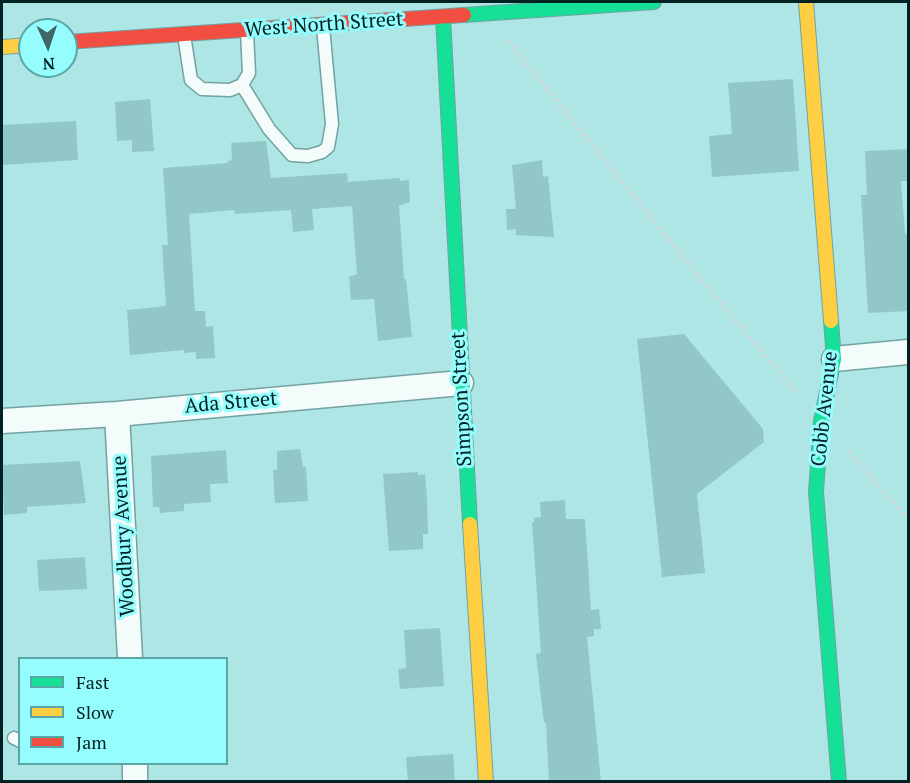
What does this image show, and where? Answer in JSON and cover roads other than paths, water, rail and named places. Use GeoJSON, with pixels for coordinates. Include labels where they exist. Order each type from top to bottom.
{"type":"FeatureCollection","features":[{"type":"Feature","properties":{"kind":"street","name":"West North Street"},"geometry":{"type":"LineString","coordinates":[[78,41],[654,2]]}},
{"type":"Feature","properties":{"kind":"street","name":"Cobb Avenue"},"geometry":{"type":"LineString","coordinates":[[806,2],[834,359],[821,421],[816,492],[839,782]]}},
{"type":"Feature","properties":{"kind":"street","name":"Simpson Street"},"geometry":{"type":"LineString","coordinates":[[443,17],[461,383],[486,782]]}},
{"type":"Feature","properties":{"kind":"street"},"geometry":{"type":"LineString","coordinates":[[2,47],[18,46]]}},
{"type":"Feature","properties":{"kind":"street"},"geometry":{"type":"LineString","coordinates":[[834,359],[909,352]]}},
{"type":"Feature","properties":{"kind":"street","name":"Ada Street"},"geometry":{"type":"LineString","coordinates":[[2,421],[117,414],[461,383]]}},
{"type":"Feature","properties":{"kind":"street","name":"Woodbury Avenue"},"geometry":{"type":"LineString","coordinates":[[117,414],[130,657]]}},
{"type":"Feature","properties":{"kind":"street"},"geometry":{"type":"LineString","coordinates":[[135,765],[135,782]]}},
{"type":"Feature","properties":{"kind":"lane"},"geometry":{"type":"LineString","coordinates":[[242,86],[268,129],[292,155],[308,156],[322,152],[328,147],[332,124],[322,25]]}},
{"type":"Feature","properties":{"kind":"lane"},"geometry":{"type":"LineString","coordinates":[[184,34],[191,80],[202,89],[230,90],[242,86],[249,73],[247,30]]}}]}
